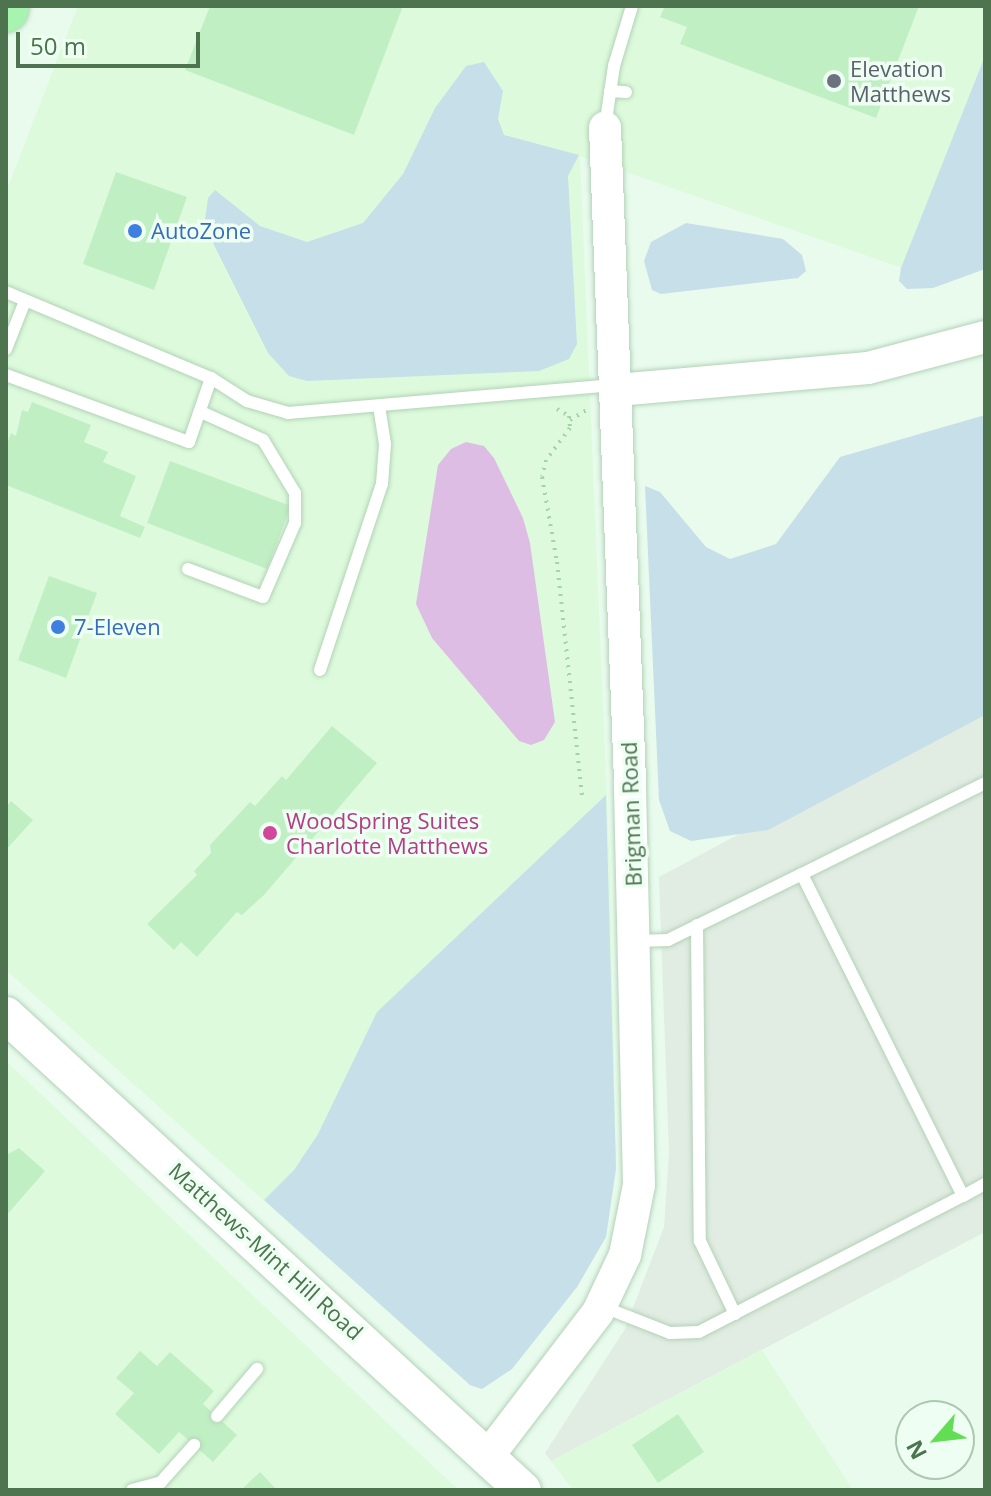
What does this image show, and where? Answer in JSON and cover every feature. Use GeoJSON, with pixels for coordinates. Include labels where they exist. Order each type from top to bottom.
{"type":"FeatureCollection","features":[{"type":"Feature","properties":{"kind":"main road","name":"Matthews-Mint Hill Road"},"geometry":{"type":"LineString","coordinates":[[6,1015],[523,1490]]}},
{"type":"Feature","properties":{"kind":"street","name":"Brigman Road"},"geometry":{"type":"LineString","coordinates":[[488,1456],[601,1306],[625,1255],[639,1185],[635,941],[617,387],[605,127]]}},
{"type":"Feature","properties":{"kind":"street"},"geometry":{"type":"LineString","coordinates":[[617,387],[868,368],[985,337]]}},
{"type":"Feature","properties":{"kind":"lane"},"geometry":{"type":"LineString","coordinates":[[605,127],[610,91],[632,6]]}},
{"type":"Feature","properties":{"kind":"lane"},"geometry":{"type":"LineString","coordinates":[[610,91],[626,92]]}},
{"type":"Feature","properties":{"kind":"lane"},"geometry":{"type":"LineString","coordinates":[[6,292],[211,378],[247,401],[288,413],[617,387]]}},
{"type":"Feature","properties":{"kind":"lane"},"geometry":{"type":"LineString","coordinates":[[6,349],[25,301]]}},
{"type":"Feature","properties":{"kind":"lane"},"geometry":{"type":"LineString","coordinates":[[6,375],[189,442],[211,378]]}},
{"type":"Feature","properties":{"kind":"lane"},"geometry":{"type":"LineString","coordinates":[[320,670],[382,484],[386,453],[379,405]]}},
{"type":"Feature","properties":{"kind":"lane"},"geometry":{"type":"LineString","coordinates":[[188,569],[263,597],[295,523],[295,493],[263,440],[201,412]]}},
{"type":"Feature","properties":{"kind":"lane"},"geometry":{"type":"LineString","coordinates":[[635,941],[668,940],[985,783]]}},
{"type":"Feature","properties":{"kind":"lane"},"geometry":{"type":"LineString","coordinates":[[802,874],[963,1196]]}},
{"type":"Feature","properties":{"kind":"lane"},"geometry":{"type":"LineString","coordinates":[[697,925],[700,1241],[735,1314]]}},
{"type":"Feature","properties":{"kind":"lane"},"geometry":{"type":"LineString","coordinates":[[601,1306],[670,1333],[699,1332],[985,1184]]}},
{"type":"Feature","properties":{"kind":"lane"},"geometry":{"type":"LineString","coordinates":[[217,1416],[257,1369]]}},
{"type":"Feature","properties":{"kind":"lane"},"geometry":{"type":"LineString","coordinates":[[132,1490],[161,1482],[194,1445]]}},
{"type":"Feature","properties":{"kind":"path"},"geometry":{"type":"LineString","coordinates":[[570,420],[588,409]]}},
{"type":"Feature","properties":{"kind":"path"},"geometry":{"type":"LineString","coordinates":[[541,410],[564,411],[570,420],[567,435],[546,460],[542,477],[557,562],[582,797]]}},
{"type":"Feature","properties":{"kind":"shaded area"},"geometry":{"type":"Polygon","coordinates":[[[78,6],[985,6],[985,56],[905,269],[580,156],[610,873],[616,1169],[606,1237],[577,1287],[512,1369],[482,1389],[470,1385],[6,970],[6,192],[78,6]]]}},
{"type":"Feature","properties":{"kind":"shaded area"},"geometry":{"type":"Polygon","coordinates":[[[985,56],[985,269],[933,288],[907,289],[899,281],[901,268],[985,56]]]}},
{"type":"Feature","properties":{"kind":"shaded area"},"geometry":{"type":"Polygon","coordinates":[[[484,62],[503,91],[498,119],[504,135],[579,155],[568,176],[577,344],[569,359],[539,371],[307,381],[289,376],[268,353],[211,239],[205,220],[208,198],[215,190],[260,226],[307,242],[363,223],[403,174],[435,108],[466,66],[484,62]]]}},
{"type":"Feature","properties":{"kind":"shaded area"},"geometry":{"type":"Polygon","coordinates":[[[686,223],[783,239],[802,255],[806,271],[798,278],[661,294],[652,290],[644,261],[651,242],[686,223]]]}},
{"type":"Feature","properties":{"kind":"shaded area"},"geometry":{"type":"Polygon","coordinates":[[[985,415],[985,715],[768,830],[691,841],[670,831],[659,800],[645,486],[660,492],[706,547],[730,559],[776,544],[840,457],[985,415]]]}},
{"type":"Feature","properties":{"kind":"shaded area"},"geometry":{"type":"Polygon","coordinates":[[[466,442],[484,446],[494,458],[523,518],[530,543],[555,722],[544,740],[531,745],[519,741],[432,638],[416,604],[438,465],[451,449],[466,442]]]}},
{"type":"Feature","properties":{"kind":"shaded area"},"geometry":{"type":"Polygon","coordinates":[[[985,702],[985,1232],[551,1461],[545,1453],[625,1329],[664,1227],[669,1154],[659,877],[985,702]]]}},
{"type":"Feature","properties":{"kind":"shaded area"},"geometry":{"type":"Polygon","coordinates":[[[606,795],[616,1169],[606,1237],[577,1287],[512,1369],[482,1389],[470,1385],[264,1200],[294,1170],[318,1134],[377,1012],[606,795]]]}},
{"type":"Feature","properties":{"kind":"shaded area"},"geometry":{"type":"Polygon","coordinates":[[[6,1061],[437,1470],[459,1490],[6,1490],[6,1061]]]}},
{"type":"Feature","properties":{"kind":"shaded area"},"geometry":{"type":"Polygon","coordinates":[[[762,1350],[853,1490],[573,1490],[551,1461],[762,1350]]]}},
{"type":"Feature","properties":{"kind":"building"},"geometry":{"type":"Polygon","coordinates":[[[210,6],[403,6],[354,135],[185,70],[210,6]]]}},
{"type":"Feature","properties":{"kind":"building","name":"Elevation Matthews"},"geometry":{"type":"Polygon","coordinates":[[[665,6],[919,6],[876,118],[680,44],[687,27],[660,17],[665,6]]]}},
{"type":"Feature","properties":{"kind":"building","name":"AutoZone"},"geometry":{"type":"Polygon","coordinates":[[[116,172],[187,197],[154,290],[83,264],[116,172]]]}},
{"type":"Feature","properties":{"kind":"building"},"geometry":{"type":"Polygon","coordinates":[[[32,402],[91,425],[84,442],[108,452],[103,462],[136,476],[120,516],[145,527],[140,538],[6,485],[6,446],[11,433],[16,436],[22,410],[28,412],[32,402]]]}},
{"type":"Feature","properties":{"kind":"building"},"geometry":{"type":"Polygon","coordinates":[[[170,461],[291,506],[267,569],[147,523],[170,461]]]}},
{"type":"Feature","properties":{"kind":"building","name":"7-Eleven"},"geometry":{"type":"Polygon","coordinates":[[[49,576],[97,593],[66,678],[18,660],[49,576]]]}},
{"type":"Feature","properties":{"kind":"building","name":"WoodSpring Suites Charlotte Matthews"},"geometry":{"type":"Polygon","coordinates":[[[332,726],[377,763],[264,895],[242,915],[237,912],[197,957],[181,942],[174,950],[147,924],[197,875],[194,871],[211,853],[210,845],[250,802],[255,806],[282,776],[286,780],[332,726]]]}},
{"type":"Feature","properties":{"kind":"building"},"geometry":{"type":"Polygon","coordinates":[[[11,801],[33,820],[6,850],[6,807],[11,801]]]}},
{"type":"Feature","properties":{"kind":"building"},"geometry":{"type":"Polygon","coordinates":[[[19,1148],[45,1171],[6,1216],[6,1155],[19,1148]]]}},
{"type":"Feature","properties":{"kind":"building"},"geometry":{"type":"Polygon","coordinates":[[[140,1351],[157,1366],[170,1352],[214,1391],[203,1404],[237,1435],[213,1462],[179,1432],[159,1454],[115,1414],[134,1393],[116,1378],[140,1351]]]}},
{"type":"Feature","properties":{"kind":"building"},"geometry":{"type":"Polygon","coordinates":[[[678,1414],[704,1452],[658,1483],[632,1445],[678,1414]]]}},
{"type":"Feature","properties":{"kind":"building"},"geometry":{"type":"Polygon","coordinates":[[[260,1472],[277,1490],[241,1490],[260,1472]]]}},
{"type":"Feature","properties":{"kind":"place","name":"Elevation Matthews"},"geometry":{"type":"Point","coordinates":[834,81]}},
{"type":"Feature","properties":{"kind":"place","name":"AutoZone"},"geometry":{"type":"Point","coordinates":[135,231]}},
{"type":"Feature","properties":{"kind":"place","name":"7-Eleven"},"geometry":{"type":"Point","coordinates":[58,627]}},
{"type":"Feature","properties":{"kind":"place","name":"WoodSpring Suites Charlotte Matthews"},"geometry":{"type":"Point","coordinates":[270,833]}}]}
